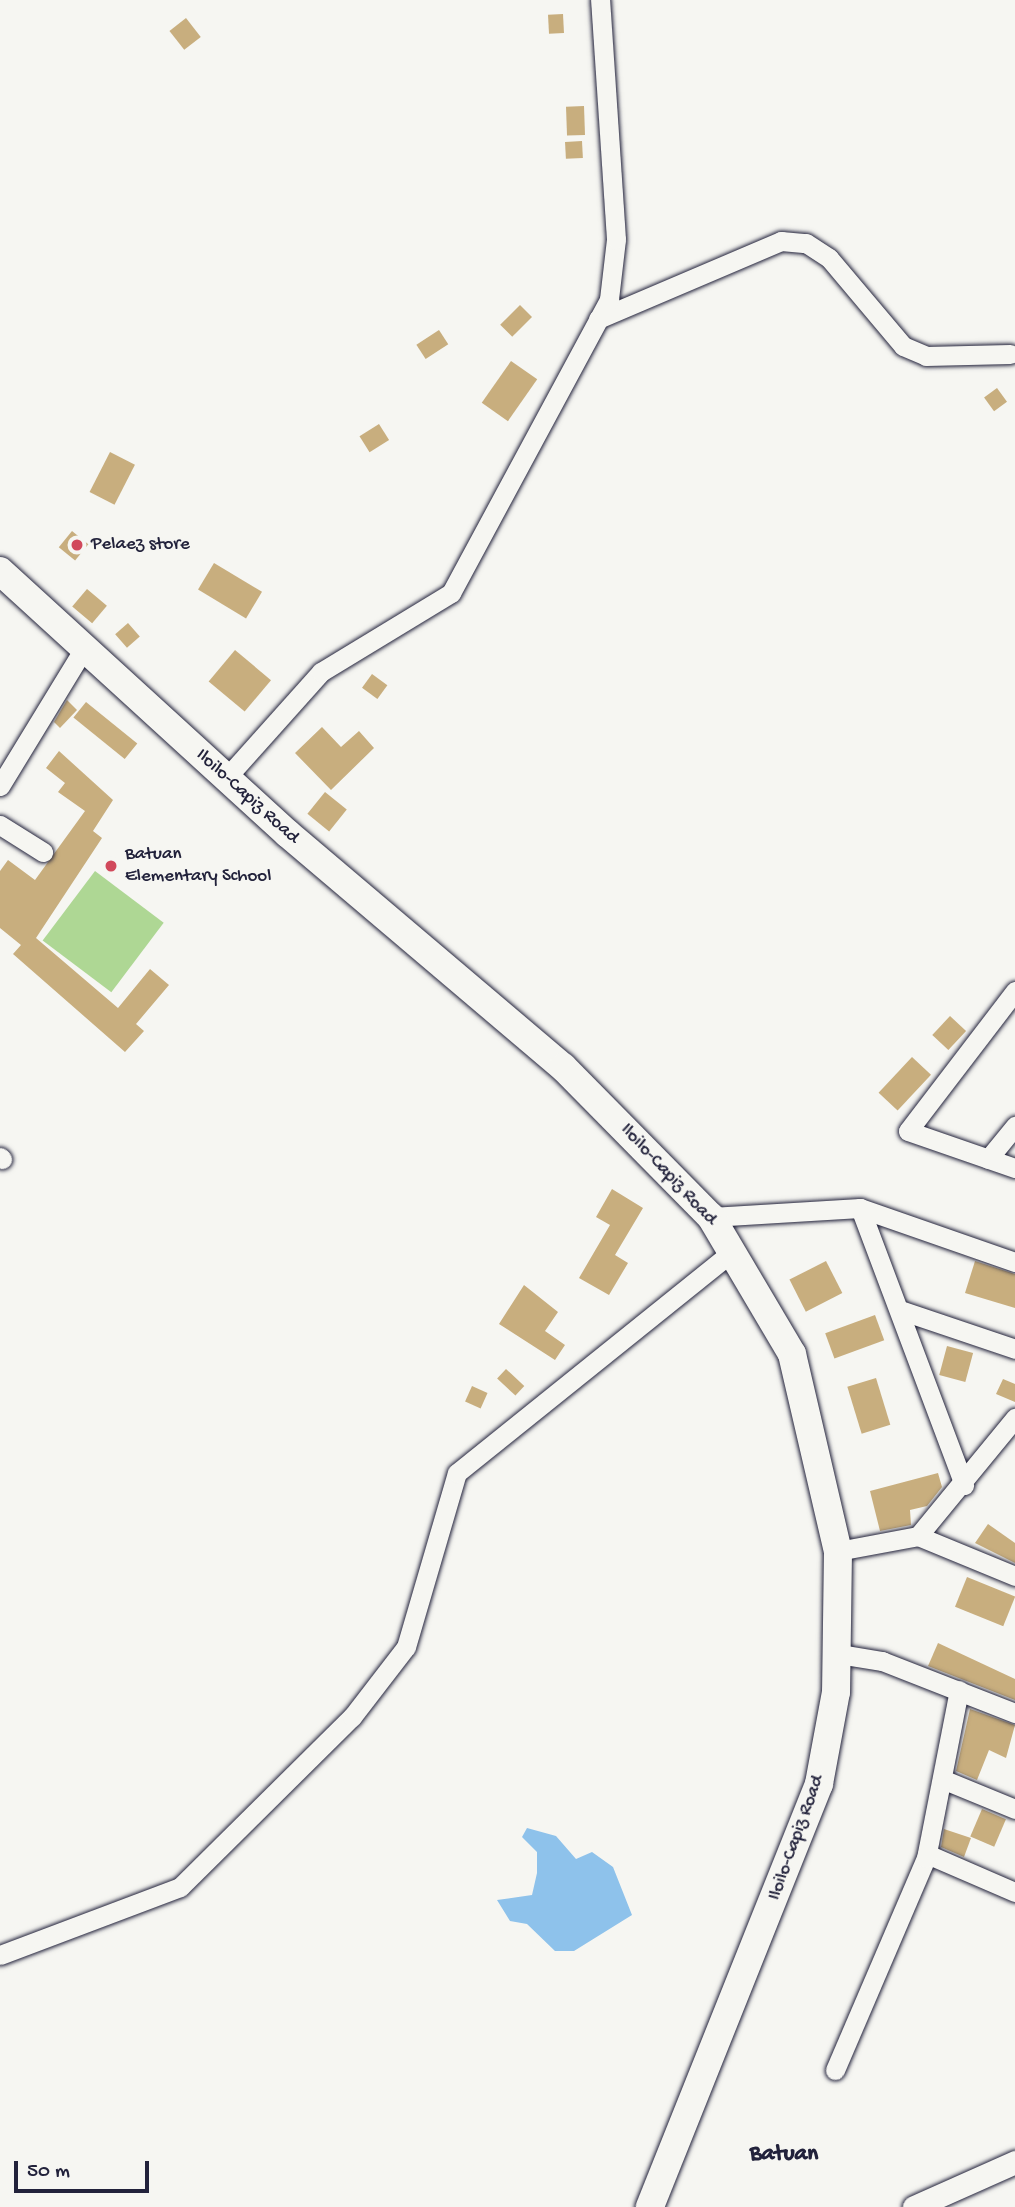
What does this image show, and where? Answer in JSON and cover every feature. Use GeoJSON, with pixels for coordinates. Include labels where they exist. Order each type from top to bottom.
{"type":"FeatureCollection","features":[{"type":"Feature","properties":{"kind":"highway","name":"Iloilo-Capiz Road"},"geometry":{"type":"LineString","coordinates":[[0,571],[83,650],[563,1067],[711,1217],[792,1354],[838,1551],[839,1654],[820,1784],[650,2207]]}},
{"type":"Feature","properties":{"kind":"main road"},"geometry":{"type":"LineString","coordinates":[[914,2207],[1015,2162]]}},
{"type":"Feature","properties":{"kind":"street"},"geometry":{"type":"LineString","coordinates":[[228,777],[321,672],[451,593],[598,319],[616,272],[600,0]]}},
{"type":"Feature","properties":{"kind":"street"},"geometry":{"type":"LineString","coordinates":[[598,319],[781,241],[806,243],[829,258],[903,346],[926,356],[1010,354]]}},
{"type":"Feature","properties":{"kind":"street"},"geometry":{"type":"LineString","coordinates":[[0,786],[83,650]]}},
{"type":"Feature","properties":{"kind":"street"},"geometry":{"type":"LineString","coordinates":[[0,825],[43,852]]}},
{"type":"Feature","properties":{"kind":"street"},"geometry":{"type":"LineString","coordinates":[[1015,990],[908,1131],[1015,1168]]}},
{"type":"Feature","properties":{"kind":"street"},"geometry":{"type":"LineString","coordinates":[[988,1159],[1015,1126]]}},
{"type":"Feature","properties":{"kind":"street"},"geometry":{"type":"LineString","coordinates":[[711,1217],[860,1209],[1015,1262]]}},
{"type":"Feature","properties":{"kind":"street"},"geometry":{"type":"LineString","coordinates":[[860,1209],[903,1311],[964,1485]]}},
{"type":"Feature","properties":{"kind":"street"},"geometry":{"type":"LineString","coordinates":[[0,1955],[180,1887],[352,1717],[406,1647],[457,1473],[733,1251]]}},
{"type":"Feature","properties":{"kind":"street"},"geometry":{"type":"LineString","coordinates":[[903,1311],[1015,1349]]}},
{"type":"Feature","properties":{"kind":"street"},"geometry":{"type":"LineString","coordinates":[[918,1536],[1012,1429]]}},
{"type":"Feature","properties":{"kind":"street"},"geometry":{"type":"LineString","coordinates":[[838,1551],[918,1536],[1015,1576]]}},
{"type":"Feature","properties":{"kind":"street"},"geometry":{"type":"LineString","coordinates":[[839,1654],[882,1661],[1015,1713]]}},
{"type":"Feature","properties":{"kind":"street"},"geometry":{"type":"LineString","coordinates":[[835,2070],[927,1854],[959,1690]]}},
{"type":"Feature","properties":{"kind":"street"},"geometry":{"type":"LineString","coordinates":[[942,1779],[1015,1809]]}},
{"type":"Feature","properties":{"kind":"street"},"geometry":{"type":"LineString","coordinates":[[927,1854],[1015,1892]]}},
{"type":"Feature","properties":{"kind":"green space"},"geometry":{"type":"Polygon","coordinates":[[[95,871],[164,923],[111,992],[43,940],[95,871]]]}},
{"type":"Feature","properties":{"kind":"water"},"geometry":{"type":"Polygon","coordinates":[[[527,1828],[556,1836],[576,1859],[592,1852],[613,1867],[632,1915],[574,1951],[555,1951],[527,1924],[510,1921],[497,1900],[532,1895],[537,1873],[537,1852],[522,1837],[527,1828]]]}},
{"type":"Feature","properties":{"kind":"building"},"geometry":{"type":"Polygon","coordinates":[[[563,14],[564,33],[549,34],[548,15],[563,14]]]}},
{"type":"Feature","properties":{"kind":"building"},"geometry":{"type":"Polygon","coordinates":[[[186,18],[201,37],[184,50],[169,31],[186,18]]]}},
{"type":"Feature","properties":{"kind":"building"},"geometry":{"type":"Polygon","coordinates":[[[584,106],[585,135],[567,136],[566,107],[584,106]]]}},
{"type":"Feature","properties":{"kind":"building"},"geometry":{"type":"Polygon","coordinates":[[[582,141],[583,158],[566,159],[565,142],[582,141]]]}},
{"type":"Feature","properties":{"kind":"building"},"geometry":{"type":"Polygon","coordinates":[[[520,305],[532,317],[512,337],[500,325],[520,305]]]}},
{"type":"Feature","properties":{"kind":"building"},"geometry":{"type":"Polygon","coordinates":[[[439,330],[448,344],[426,359],[416,345],[439,330]]]}},
{"type":"Feature","properties":{"kind":"building"},"geometry":{"type":"Polygon","coordinates":[[[511,361],[537,379],[508,421],[482,403],[511,361]]]}},
{"type":"Feature","properties":{"kind":"building"},"geometry":{"type":"Polygon","coordinates":[[[997,388],[1007,402],[994,411],[984,397],[997,388]]]}},
{"type":"Feature","properties":{"kind":"building"},"geometry":{"type":"Polygon","coordinates":[[[379,424],[389,440],[370,452],[359,436],[379,424]]]}},
{"type":"Feature","properties":{"kind":"building"},"geometry":{"type":"Polygon","coordinates":[[[110,452],[135,465],[115,505],[90,492],[110,452]]]}},
{"type":"Feature","properties":{"kind":"building"},"geometry":{"type":"Polygon","coordinates":[[[72,531],[88,544],[75,561],[59,547],[72,531]]]}},
{"type":"Feature","properties":{"kind":"building"},"geometry":{"type":"Polygon","coordinates":[[[214,563],[262,592],[246,618],[198,590],[214,563]]]}},
{"type":"Feature","properties":{"kind":"building"},"geometry":{"type":"Polygon","coordinates":[[[87,589],[107,606],[92,623],[72,607],[87,589]]]}},
{"type":"Feature","properties":{"kind":"building"},"geometry":{"type":"Polygon","coordinates":[[[128,623],[140,637],[127,648],[115,634],[128,623]]]}},
{"type":"Feature","properties":{"kind":"building"},"geometry":{"type":"Polygon","coordinates":[[[235,650],[271,680],[245,712],[209,681],[235,650]]]}},
{"type":"Feature","properties":{"kind":"building"},"geometry":{"type":"Polygon","coordinates":[[[372,674],[387,685],[377,699],[362,688],[372,674]]]}},
{"type":"Feature","properties":{"kind":"building"},"geometry":{"type":"Polygon","coordinates":[[[67,700],[77,710],[60,728],[54,722],[67,700]]]}},
{"type":"Feature","properties":{"kind":"building"},"geometry":{"type":"Polygon","coordinates":[[[86,702],[137,744],[125,759],[73,718],[86,702]]]}},
{"type":"Feature","properties":{"kind":"building"},"geometry":{"type":"Polygon","coordinates":[[[322,727],[341,747],[359,731],[374,748],[331,790],[295,753],[322,727]]]}},
{"type":"Feature","properties":{"kind":"building"},"geometry":{"type":"Polygon","coordinates":[[[59,751],[113,800],[93,831],[102,838],[36,938],[118,1008],[150,969],[169,985],[136,1024],[144,1031],[125,1052],[13,954],[21,945],[0,928],[0,871],[8,860],[35,880],[85,811],[58,792],[65,783],[46,768],[59,751]]]}},
{"type":"Feature","properties":{"kind":"building"},"geometry":{"type":"Polygon","coordinates":[[[325,792],[347,810],[329,831],[307,814],[325,792]]]}},
{"type":"Feature","properties":{"kind":"building"},"geometry":{"type":"Polygon","coordinates":[[[950,1016],[966,1031],[948,1050],[932,1035],[950,1016]]]}},
{"type":"Feature","properties":{"kind":"building"},"geometry":{"type":"Polygon","coordinates":[[[912,1057],[931,1075],[898,1111],[879,1093],[912,1057]]]}},
{"type":"Feature","properties":{"kind":"building"},"geometry":{"type":"Polygon","coordinates":[[[612,1189],[643,1208],[615,1255],[628,1263],[609,1295],[579,1278],[610,1225],[596,1217],[612,1189]]]}},
{"type":"Feature","properties":{"kind":"building"},"geometry":{"type":"Polygon","coordinates":[[[826,1261],[842,1293],[806,1312],[789,1280],[826,1261]]]}},
{"type":"Feature","properties":{"kind":"building"},"geometry":{"type":"Polygon","coordinates":[[[975,1261],[1015,1274],[1015,1308],[965,1293],[975,1261]]]}},
{"type":"Feature","properties":{"kind":"building"},"geometry":{"type":"Polygon","coordinates":[[[524,1285],[558,1312],[545,1331],[565,1345],[555,1360],[499,1324],[524,1285]]]}},
{"type":"Feature","properties":{"kind":"building"},"geometry":{"type":"Polygon","coordinates":[[[875,1315],[884,1340],[834,1358],[825,1333],[875,1315]]]}},
{"type":"Feature","properties":{"kind":"building"},"geometry":{"type":"Polygon","coordinates":[[[947,1346],[973,1353],[965,1382],[939,1375],[947,1346]]]}},
{"type":"Feature","properties":{"kind":"building"},"geometry":{"type":"Polygon","coordinates":[[[506,1369],[524,1386],[515,1396],[497,1379],[506,1369]]]}},
{"type":"Feature","properties":{"kind":"building"},"geometry":{"type":"Polygon","coordinates":[[[876,1378],[890,1425],[862,1434],[847,1387],[876,1378]]]}},
{"type":"Feature","properties":{"kind":"building"},"geometry":{"type":"Polygon","coordinates":[[[1003,1379],[1015,1384],[1015,1402],[996,1394],[1003,1379]]]}},
{"type":"Feature","properties":{"kind":"building"},"geometry":{"type":"Polygon","coordinates":[[[472,1386],[488,1393],[481,1408],[465,1402],[472,1386]]]}},
{"type":"Feature","properties":{"kind":"building"},"geometry":{"type":"Polygon","coordinates":[[[938,1473],[942,1487],[927,1506],[910,1510],[911,1525],[880,1531],[870,1491],[938,1473]]]}},
{"type":"Feature","properties":{"kind":"building"},"geometry":{"type":"Polygon","coordinates":[[[988,1524],[1015,1543],[1015,1563],[975,1543],[988,1524]]]}},
{"type":"Feature","properties":{"kind":"building"},"geometry":{"type":"Polygon","coordinates":[[[967,1577],[1015,1596],[1003,1626],[955,1607],[967,1577]]]}},
{"type":"Feature","properties":{"kind":"building"},"geometry":{"type":"Polygon","coordinates":[[[938,1643],[1015,1679],[1015,1700],[928,1666],[938,1643]]]}},
{"type":"Feature","properties":{"kind":"building"},"geometry":{"type":"Polygon","coordinates":[[[970,1709],[1015,1725],[1006,1758],[989,1750],[977,1780],[956,1771],[970,1709]]]}},
{"type":"Feature","properties":{"kind":"building"},"geometry":{"type":"Polygon","coordinates":[[[982,1809],[1006,1819],[994,1847],[970,1837],[982,1809]]]}},
{"type":"Feature","properties":{"kind":"building"},"geometry":{"type":"Polygon","coordinates":[[[944,1829],[971,1838],[964,1857],[941,1847],[944,1829]]]}},
{"type":"Feature","properties":{"kind":"place","name":"Pelaez store"},"geometry":{"type":"Point","coordinates":[77,545]}},
{"type":"Feature","properties":{"kind":"place","name":"Batuan Elementary School"},"geometry":{"type":"Point","coordinates":[111,866]}},
{"type":"Feature","properties":{"kind":"district","name":"Batuan"},"geometry":{"type":"Point","coordinates":[784,2155]}}]}
